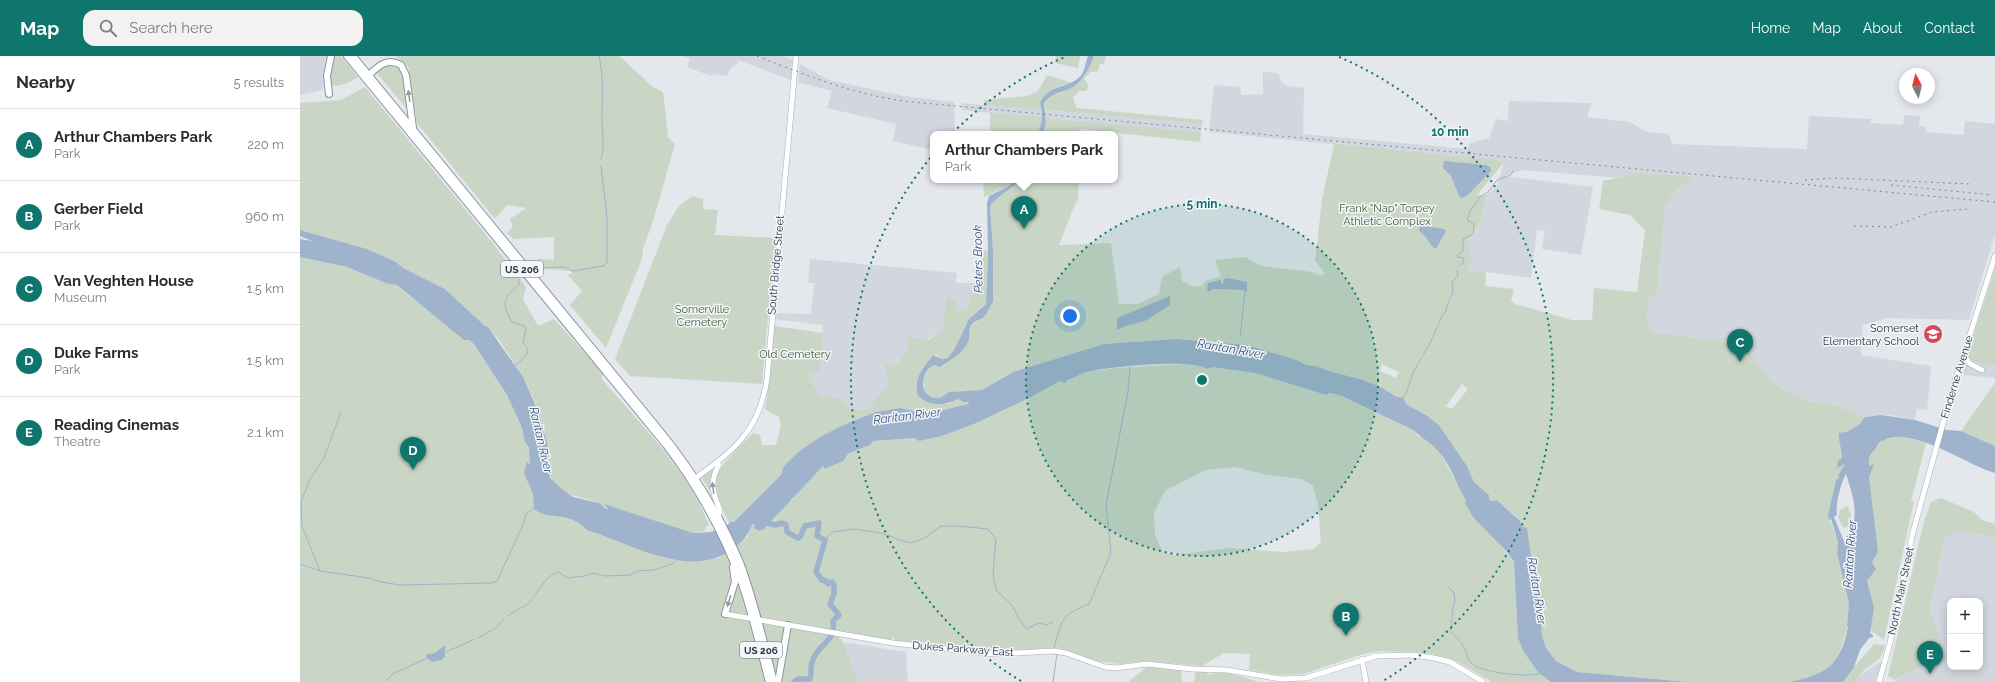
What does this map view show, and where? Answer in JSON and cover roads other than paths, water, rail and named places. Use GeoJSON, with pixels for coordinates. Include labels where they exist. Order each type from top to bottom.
{"type":"FeatureCollection","features":[{"type":"Feature","properties":{"kind":"highway"},"geometry":{"type":"LineString","coordinates":[[329,94],[327,76],[331,56]]}},
{"type":"Feature","properties":{"kind":"highway","name":"US 206"},"geometry":{"type":"LineString","coordinates":[[347,56],[694,480]]}},
{"type":"Feature","properties":{"kind":"highway","name":"US 206"},"geometry":{"type":"LineString","coordinates":[[353,56],[662,433],[694,480],[716,518],[736,567],[755,619],[774,682]]}},
{"type":"Feature","properties":{"kind":"highway"},"geometry":{"type":"LineString","coordinates":[[369,75],[386,62],[393,61],[401,65],[406,75],[414,129]]}},
{"type":"Feature","properties":{"kind":"highway","name":"US 206"},"geometry":{"type":"LineString","coordinates":[[716,518],[736,567]]}},
{"type":"Feature","properties":{"kind":"highway"},"geometry":{"type":"LineString","coordinates":[[725,614],[735,582],[736,567]]}},
{"type":"Feature","properties":{"kind":"highway","name":"US 206"},"geometry":{"type":"LineString","coordinates":[[755,619],[769,682]]}},
{"type":"Feature","properties":{"kind":"highway"},"geometry":{"type":"LineString","coordinates":[[778,682],[788,625]]}},
{"type":"Feature","properties":{"kind":"street","name":"South Bridge Street"},"geometry":{"type":"LineString","coordinates":[[716,518],[720,510],[714,495],[712,483],[714,472],[721,461],[753,424],[760,408],[765,390],[796,56]]}},
{"type":"Feature","properties":{"kind":"street","name":"Finderne Avenue"},"geometry":{"type":"LineString","coordinates":[[1922,499],[1964,354],[1995,256]]}},
{"type":"Feature","properties":{"kind":"street"},"geometry":{"type":"LineString","coordinates":[[1964,354],[1969,363],[1982,370]]}},
{"type":"Feature","properties":{"kind":"street","name":"South Bridge Street"},"geometry":{"type":"LineString","coordinates":[[694,480],[721,461]]}},
{"type":"Feature","properties":{"kind":"street","name":"North Main Street"},"geometry":{"type":"LineString","coordinates":[[1879,682],[1890,643],[1913,532],[1922,499]]}},
{"type":"Feature","properties":{"kind":"street","name":"Dukes Parkway East"},"geometry":{"type":"LineString","coordinates":[[725,614],[893,644],[987,653],[1060,652],[1100,666],[1111,667],[1147,664],[1186,668],[1235,670],[1272,678],[1306,678],[1362,659],[1386,655],[1434,658],[1450,662],[1483,682]]}},
{"type":"Feature","properties":{"kind":"street"},"geometry":{"type":"LineString","coordinates":[[1362,659],[1366,682]]}},
{"type":"Feature","properties":{"kind":"water"},"geometry":{"type":"Polygon","coordinates":[[[1088,56],[1094,56],[1087,71],[1072,88],[1057,93],[1046,100],[1044,103],[1046,122],[1044,131],[1039,131],[1042,118],[1040,102],[1045,95],[1055,88],[1072,83],[1083,72],[1088,56]]]}},
{"type":"Feature","properties":{"kind":"water"},"geometry":{"type":"Polygon","coordinates":[[[1444,161],[1486,165],[1490,167],[1491,171],[1468,195],[1462,198],[1459,196],[1451,176],[1443,168],[1444,161]]]}},
{"type":"Feature","properties":{"kind":"water","name":"Raritan River"},"geometry":{"type":"Polygon","coordinates":[[[1012,183],[1017,183],[990,206],[993,250],[993,302],[983,318],[972,324],[969,339],[964,349],[953,359],[940,367],[935,365],[930,367],[924,377],[923,383],[926,394],[932,397],[940,398],[949,392],[982,390],[1013,372],[1104,344],[1176,339],[1246,345],[1297,360],[1306,365],[1316,366],[1332,372],[1360,379],[1381,387],[1397,397],[1404,398],[1406,404],[1426,415],[1439,425],[1467,466],[1474,482],[1489,495],[1489,499],[1492,501],[1497,500],[1519,520],[1523,527],[1527,528],[1532,562],[1532,581],[1537,586],[1542,635],[1546,648],[1556,661],[1577,672],[1689,682],[1551,682],[1538,672],[1524,652],[1518,638],[1514,562],[1506,551],[1473,517],[1447,463],[1433,446],[1413,430],[1342,396],[1330,393],[1326,395],[1255,373],[1212,367],[1208,369],[1185,364],[1149,364],[1086,372],[1067,380],[1065,383],[1060,381],[1029,398],[976,423],[942,436],[919,441],[915,438],[873,441],[870,445],[849,453],[843,461],[824,469],[823,466],[764,529],[759,531],[754,528],[755,526],[753,524],[743,539],[730,551],[714,559],[696,561],[677,560],[658,556],[587,530],[573,520],[546,515],[534,509],[533,494],[524,473],[527,462],[530,464],[529,448],[525,442],[522,428],[507,395],[474,344],[469,340],[464,340],[397,285],[388,284],[347,267],[300,257],[300,239],[312,241],[300,236],[300,230],[367,249],[396,262],[403,268],[445,289],[485,326],[488,327],[523,377],[539,413],[547,443],[550,478],[563,490],[573,497],[599,503],[606,509],[608,509],[604,504],[693,533],[711,532],[729,524],[729,522],[734,522],[782,474],[783,467],[798,452],[822,436],[843,425],[876,412],[900,408],[927,414],[968,404],[969,402],[963,402],[958,399],[943,404],[933,404],[918,396],[917,384],[920,374],[933,355],[942,359],[947,358],[954,350],[969,319],[986,304],[988,255],[987,203],[989,196],[1009,186],[1012,183]]]}},
{"type":"Feature","properties":{"kind":"water"},"geometry":{"type":"Polygon","coordinates":[[[1420,225],[1444,229],[1446,231],[1436,249],[1419,231],[1420,225]]]}},
{"type":"Feature","properties":{"kind":"water"},"geometry":{"type":"Polygon","coordinates":[[[1227,278],[1247,282],[1247,292],[1243,290],[1213,289],[1209,292],[1207,289],[1208,283],[1221,280],[1221,283],[1223,284],[1224,279],[1227,278]]]}},
{"type":"Feature","properties":{"kind":"water"},"geometry":{"type":"Polygon","coordinates":[[[1170,296],[1170,305],[1145,321],[1117,330],[1117,318],[1170,296]]]}},
{"type":"Feature","properties":{"kind":"water","name":"Raritan River"},"geometry":{"type":"Polygon","coordinates":[[[1881,415],[1915,420],[1947,430],[1961,431],[1995,446],[1995,473],[1938,448],[1908,438],[1894,437],[1879,443],[1870,456],[1869,462],[1869,466],[1874,464],[1869,477],[1878,552],[1872,562],[1876,569],[1867,581],[1874,608],[1870,633],[1873,637],[1869,638],[1860,650],[1854,667],[1843,682],[1789,682],[1813,676],[1822,672],[1836,660],[1845,641],[1848,627],[1849,604],[1837,554],[1838,542],[1831,519],[1829,520],[1828,515],[1836,480],[1839,478],[1838,476],[1845,464],[1837,468],[1838,461],[1842,458],[1839,433],[1846,432],[1859,425],[1865,417],[1881,415]],[[1846,474],[1839,494],[1837,515],[1834,517],[1846,546],[1853,526],[1855,510],[1846,474]]]}},
{"type":"Feature","properties":{"kind":"water"},"geometry":{"type":"Polygon","coordinates":[[[445,645],[445,656],[442,660],[432,662],[426,657],[427,654],[435,653],[445,645]]]}},
{"type":"Feature","properties":{"kind":"waterway"},"geometry":{"type":"LineString","coordinates":[[599,56],[602,72],[603,144],[601,159]]}},
{"type":"Feature","properties":{"kind":"waterway"},"geometry":{"type":"LineString","coordinates":[[539,268],[565,267],[573,271],[603,266],[607,263],[607,217],[601,166]]}},
{"type":"Feature","properties":{"kind":"waterway"},"geometry":{"type":"LineString","coordinates":[[1458,267],[1464,262],[1463,258],[1457,257],[1457,255],[1463,251],[1463,239],[1473,234],[1474,224],[1467,220],[1470,211],[1480,197],[1489,191],[1497,180],[1511,175],[1513,171]]}},
{"type":"Feature","properties":{"kind":"waterway"},"geometry":{"type":"LineString","coordinates":[[1423,355],[1443,314],[1446,312],[1446,308],[1453,292],[1452,282],[1458,276],[1457,270]]}},
{"type":"Feature","properties":{"kind":"waterway"},"geometry":{"type":"LineString","coordinates":[[515,365],[527,354],[528,349],[523,343],[526,329],[525,326],[512,322],[505,304],[507,297],[520,284],[518,282],[520,279]]}},
{"type":"Feature","properties":{"kind":"waterway"},"geometry":{"type":"LineString","coordinates":[[1240,337],[1245,292]]}},
{"type":"Feature","properties":{"kind":"waterway"},"geometry":{"type":"LineString","coordinates":[[1402,398],[1406,394],[1412,375],[1421,358]]}},
{"type":"Feature","properties":{"kind":"waterway"},"geometry":{"type":"LineString","coordinates":[[1054,648],[1061,624],[1067,616],[1089,604],[1111,553],[1106,505],[1128,392],[1130,367]]}},
{"type":"Feature","properties":{"kind":"waterway"},"geometry":{"type":"LineString","coordinates":[[320,571],[302,526],[301,502],[310,479],[324,458],[341,412]]}},
{"type":"Feature","properties":{"kind":"waterway"},"geometry":{"type":"LineString","coordinates":[[300,564],[320,571],[369,578],[381,582],[400,585],[492,583],[497,581],[523,525],[526,514],[534,508]]}},
{"type":"Feature","properties":{"kind":"waterway"},"geometry":{"type":"LineString","coordinates":[[764,522],[775,525],[782,523],[786,525],[787,532],[798,538],[800,537],[805,526],[819,523],[817,536],[825,540],[816,572],[822,580],[826,581],[828,584],[832,582],[834,585],[834,594],[830,604],[839,615],[833,621],[832,634],[814,657],[811,665],[810,679],[798,679],[794,682]]}},
{"type":"Feature","properties":{"kind":"waterway"},"geometry":{"type":"LineString","coordinates":[[825,540],[832,532],[854,529],[881,533],[909,543],[923,539],[941,526],[988,529],[996,539],[993,574],[996,590],[1013,606],[1026,629],[1039,623],[1047,625],[1053,622]]}},
{"type":"Feature","properties":{"kind":"waterway"},"geometry":{"type":"LineString","coordinates":[[508,616],[529,603],[545,581],[553,574],[558,572],[568,578],[593,573],[605,576],[630,575],[637,571],[654,570],[672,564],[677,560]]}},
{"type":"Feature","properties":{"kind":"waterway"},"geometry":{"type":"LineString","coordinates":[[1448,586],[1454,593],[1455,602],[1450,631],[1463,645],[1472,664],[1486,670],[1506,674],[1527,675],[1542,673]]}},
{"type":"Feature","properties":{"kind":"waterway"},"geometry":{"type":"LineString","coordinates":[[478,638],[496,628],[504,619]]}},
{"type":"Feature","properties":{"kind":"waterway"},"geometry":{"type":"LineString","coordinates":[[446,652],[475,639]]}},
{"type":"Feature","properties":{"kind":"waterway"},"geometry":{"type":"LineString","coordinates":[[1053,682],[1057,654],[1054,654]]}},
{"type":"Feature","properties":{"kind":"waterway"},"geometry":{"type":"LineString","coordinates":[[386,682],[392,674],[428,658]]}},
{"type":"Feature","properties":{"kind":"railway"},"geometry":{"type":"LineString","coordinates":[[757,56],[814,78],[852,90],[912,102],[1995,202]]}},
{"type":"Feature","properties":{"kind":"railway"},"geometry":{"type":"LineString","coordinates":[[1805,180],[1835,178],[1970,184]]}},
{"type":"Feature","properties":{"kind":"railway"},"geometry":{"type":"LineString","coordinates":[[1891,185],[1993,195]]}},
{"type":"Feature","properties":{"kind":"railway"},"geometry":{"type":"LineString","coordinates":[[1854,226],[1891,227],[1932,212],[1967,209]]}},
{"type":"Feature","properties":{"kind":"place","name":"Arthur Chambers Park"},"geometry":{"type":"Point","coordinates":[1024,229]}},
{"type":"Feature","properties":{"kind":"place","name":"Somerset Elementary School"},"geometry":{"type":"Point","coordinates":[1933,334]}},
{"type":"Feature","properties":{"kind":"place","name":"Van Veghten House"},"geometry":{"type":"Point","coordinates":[1740,362]}},
{"type":"Feature","properties":{"kind":"place","name":"Duke Farms"},"geometry":{"type":"Point","coordinates":[413,470]}},
{"type":"Feature","properties":{"kind":"place","name":"Gerber Field"},"geometry":{"type":"Point","coordinates":[1346,636]}},
{"type":"Feature","properties":{"kind":"place","name":"Reading Cinemas"},"geometry":{"type":"Point","coordinates":[1930,674]}},
{"type":"Feature","properties":{"kind":"park label","name":"Frank \"Nap\" Torpey Athletic Complex"},"geometry":{"type":"Point","coordinates":[1387,214]}},
{"type":"Feature","properties":{"kind":"park label","name":"Somerville Cemetery"},"geometry":{"type":"Point","coordinates":[702,315]}},
{"type":"Feature","properties":{"kind":"park label","name":"Old Cemetery"},"geometry":{"type":"Point","coordinates":[795,354]}},
{"type":"Feature","properties":{"kind":"water label","name":"Peters Brook"},"geometry":{"type":"Point","coordinates":[978,259]}}]}
